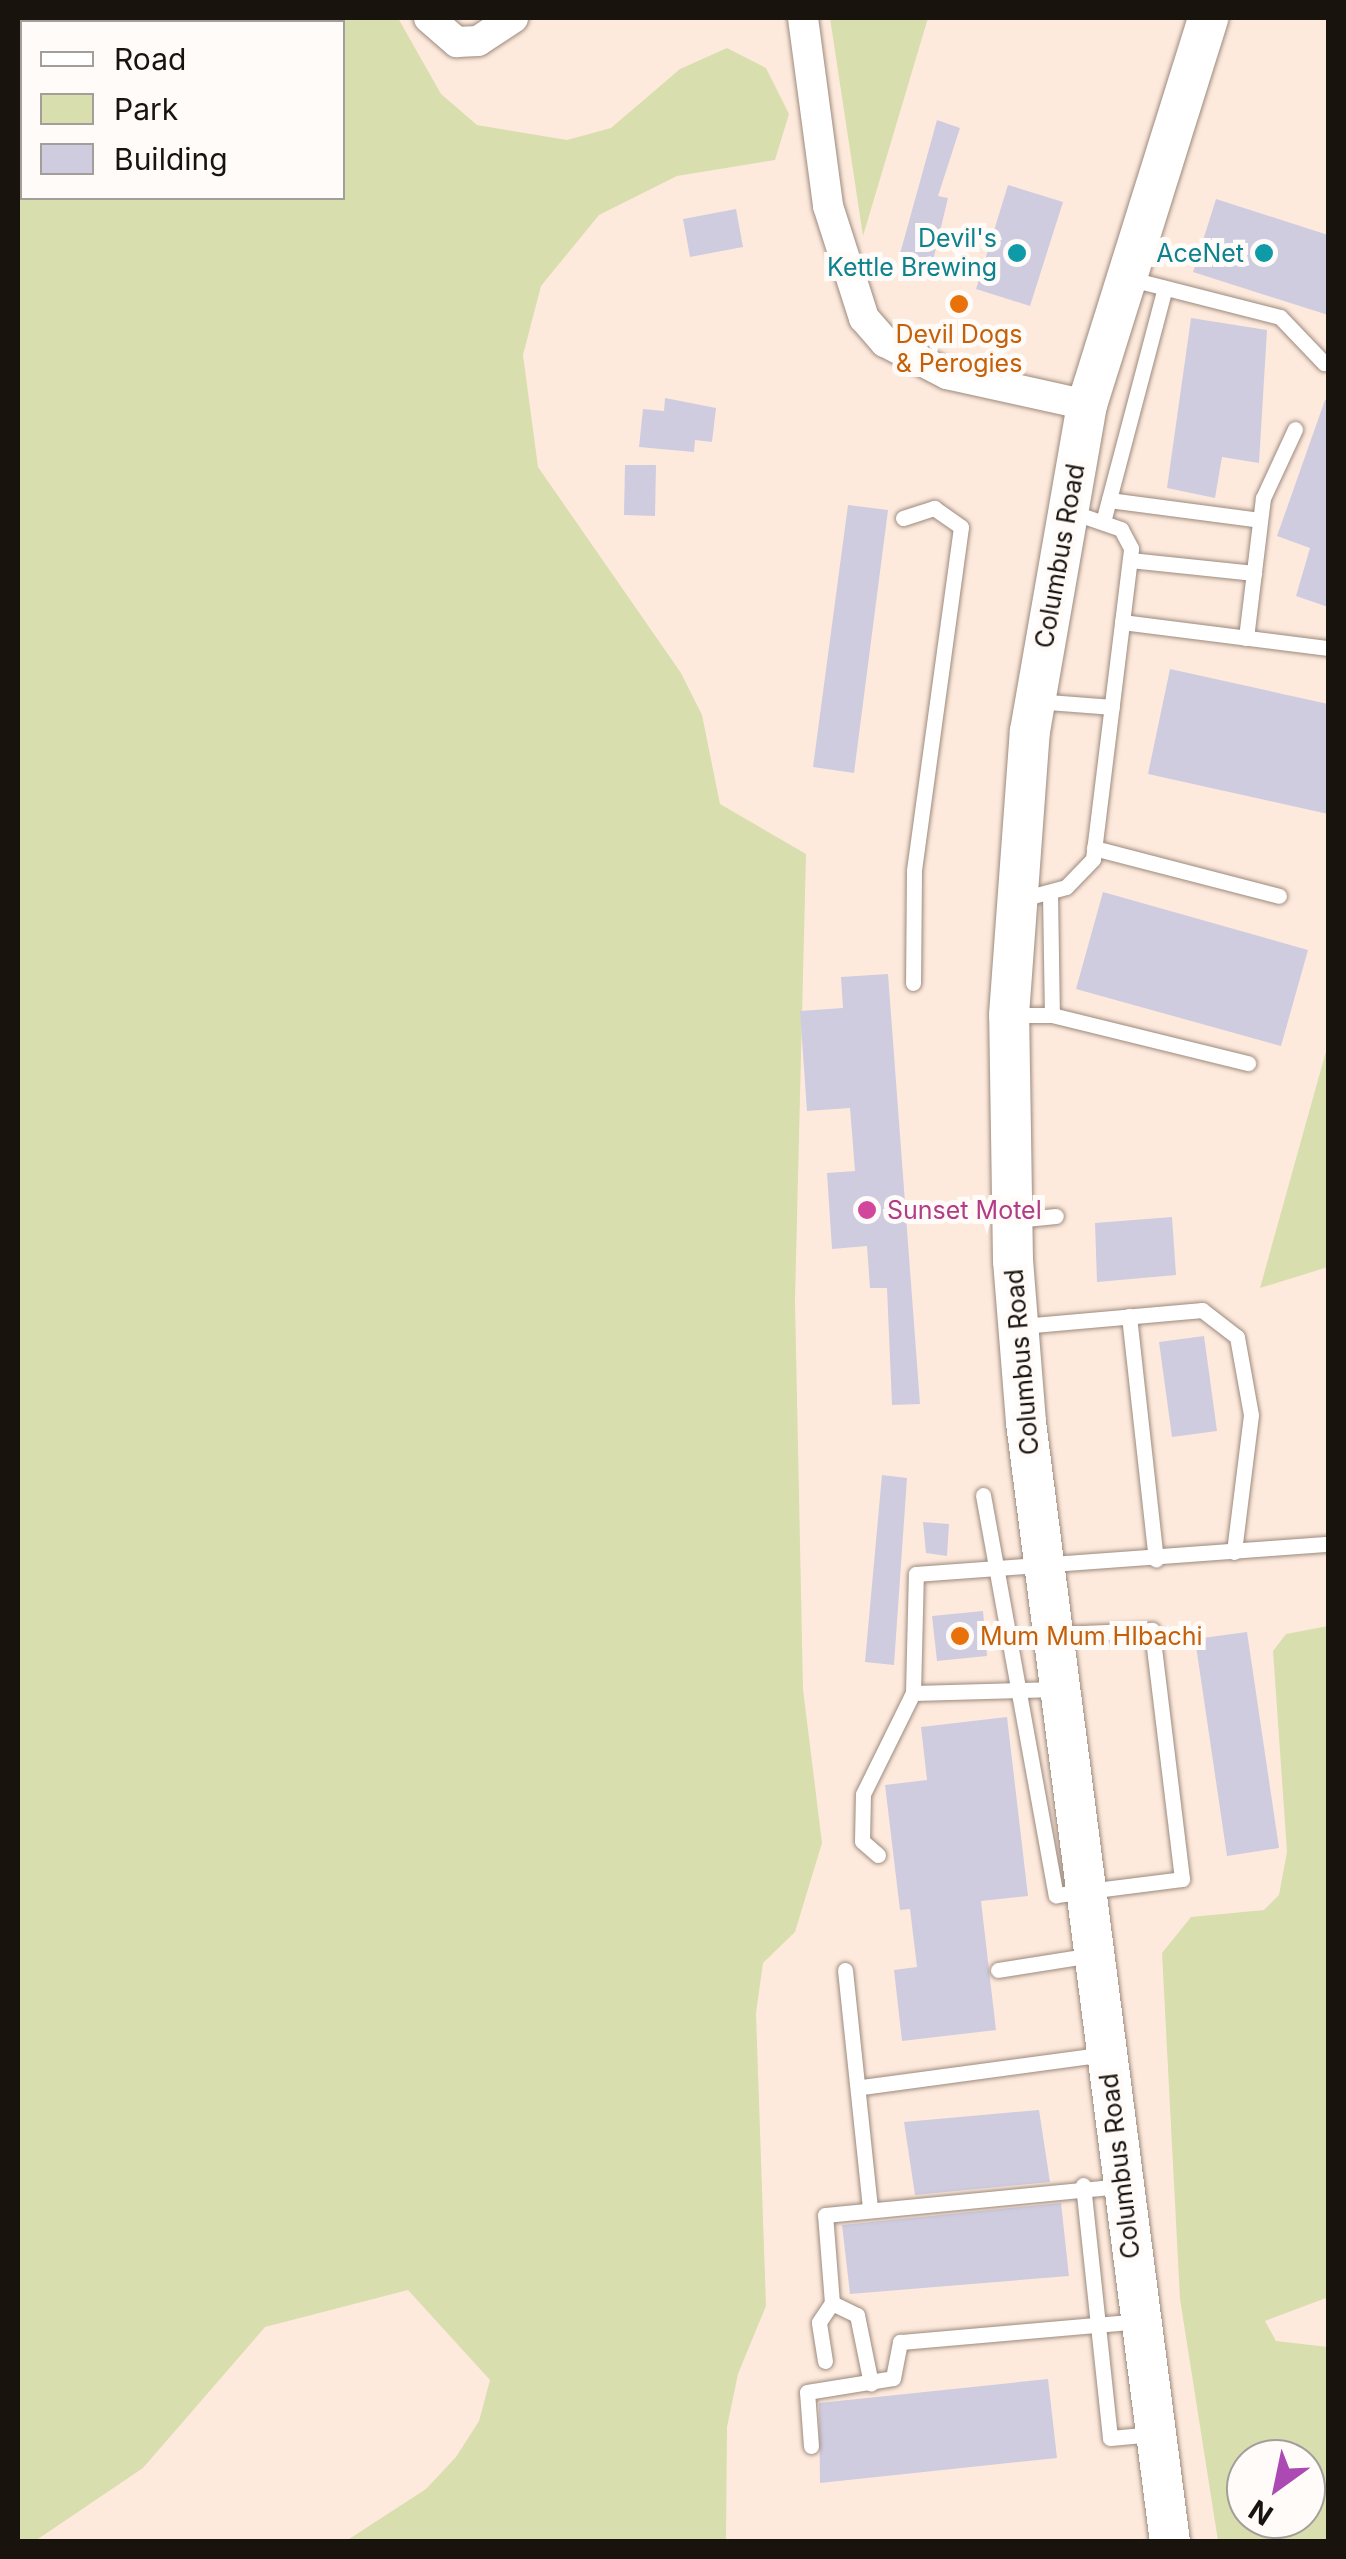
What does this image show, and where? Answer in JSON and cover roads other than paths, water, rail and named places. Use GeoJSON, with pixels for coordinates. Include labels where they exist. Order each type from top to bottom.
{"type":"FeatureCollection","features":[{"type":"Feature","properties":{"kind":"main road","name":"Columbus Road"},"geometry":{"type":"LineString","coordinates":[[1170,2542],[1138,2321],[1043,1570],[1011,1220],[1009,1015],[1032,896],[1035,701],[1085,516],[1087,405],[1122,277],[1208,18]]}},
{"type":"Feature","properties":{"kind":"street"},"geometry":{"type":"LineString","coordinates":[[429,18],[458,42],[478,40],[513,18]]}},
{"type":"Feature","properties":{"kind":"street"},"geometry":{"type":"LineString","coordinates":[[803,18],[828,206],[864,318],[885,342],[947,374],[1087,405]]}},
{"type":"Feature","properties":{"kind":"lane"},"geometry":{"type":"LineString","coordinates":[[1122,277],[1280,317],[1324,363]]}},
{"type":"Feature","properties":{"kind":"lane"},"geometry":{"type":"LineString","coordinates":[[1109,500],[1164,288]]}},
{"type":"Feature","properties":{"kind":"lane"},"geometry":{"type":"LineString","coordinates":[[1246,638],[1260,520],[1295,429]]}},
{"type":"Feature","properties":{"kind":"lane"},"geometry":{"type":"LineString","coordinates":[[1085,516],[1109,500],[1260,520]]}},
{"type":"Feature","properties":{"kind":"lane"},"geometry":{"type":"LineString","coordinates":[[903,518],[934,508],[961,527],[914,872],[913,984]]}},
{"type":"Feature","properties":{"kind":"lane"},"geometry":{"type":"LineString","coordinates":[[1052,1014],[1032,896],[1082,876],[1094,848],[1130,560],[1129,537],[1085,516]]}},
{"type":"Feature","properties":{"kind":"lane"},"geometry":{"type":"LineString","coordinates":[[1130,560],[1254,573]]}},
{"type":"Feature","properties":{"kind":"lane"},"geometry":{"type":"LineString","coordinates":[[1122,622],[1328,648]]}},
{"type":"Feature","properties":{"kind":"lane"},"geometry":{"type":"LineString","coordinates":[[1035,701],[1112,707]]}},
{"type":"Feature","properties":{"kind":"lane"},"geometry":{"type":"LineString","coordinates":[[1094,848],[1278,896]]}},
{"type":"Feature","properties":{"kind":"lane"},"geometry":{"type":"LineString","coordinates":[[1009,1015],[1052,1014],[1248,1063]]}},
{"type":"Feature","properties":{"kind":"lane"},"geometry":{"type":"LineString","coordinates":[[1011,1220],[1056,1216]]}},
{"type":"Feature","properties":{"kind":"lane"},"geometry":{"type":"LineString","coordinates":[[1018,1326],[1202,1310],[1237,1337],[1252,1415],[1234,1552]]}},
{"type":"Feature","properties":{"kind":"lane"},"geometry":{"type":"LineString","coordinates":[[1129,1316],[1156,1560]]}},
{"type":"Feature","properties":{"kind":"lane"},"geometry":{"type":"LineString","coordinates":[[984,1495],[1017,1690],[1028,1709],[1056,1894],[1083,1894],[1182,1879],[1152,1630],[1051,1634]]}},
{"type":"Feature","properties":{"kind":"lane"},"geometry":{"type":"LineString","coordinates":[[878,1856],[862,1841],[863,1794],[913,1693],[916,1574],[1043,1570],[1328,1544]]}},
{"type":"Feature","properties":{"kind":"lane"},"geometry":{"type":"LineString","coordinates":[[913,1693],[1058,1688]]}},
{"type":"Feature","properties":{"kind":"lane"},"geometry":{"type":"LineString","coordinates":[[998,1970],[1092,1955]]}},
{"type":"Feature","properties":{"kind":"lane"},"geometry":{"type":"LineString","coordinates":[[845,1970],[862,2087],[870,2209]]}},
{"type":"Feature","properties":{"kind":"lane"},"geometry":{"type":"LineString","coordinates":[[862,2087],[1107,2054]]}},
{"type":"Feature","properties":{"kind":"lane"},"geometry":{"type":"LineString","coordinates":[[825,2361],[820,2322],[832,2304],[825,2215],[1083,2185],[1123,2186]]}},
{"type":"Feature","properties":{"kind":"lane"},"geometry":{"type":"LineString","coordinates":[[1083,2185],[1110,2438],[1154,2434]]}},
{"type":"Feature","properties":{"kind":"lane"},"geometry":{"type":"LineString","coordinates":[[832,2304],[858,2316],[870,2384]]}},
{"type":"Feature","properties":{"kind":"lane"},"geometry":{"type":"LineString","coordinates":[[811,2446],[807,2392],[893,2378],[900,2342],[1138,2321]]}},
{"type":"Feature","properties":{"kind":"place","name":"Devil's Kettle Brewing"},"geometry":{"type":"Point","coordinates":[1017,253]}},
{"type":"Feature","properties":{"kind":"place","name":"AceNet"},"geometry":{"type":"Point","coordinates":[1264,253]}},
{"type":"Feature","properties":{"kind":"place","name":"Devil Dogs & Perogies"},"geometry":{"type":"Point","coordinates":[959,304]}},
{"type":"Feature","properties":{"kind":"place","name":"Sunset Motel"},"geometry":{"type":"Point","coordinates":[867,1210]}},
{"type":"Feature","properties":{"kind":"place","name":"Mum Mum HIbachi"},"geometry":{"type":"Point","coordinates":[960,1636]}}]}
